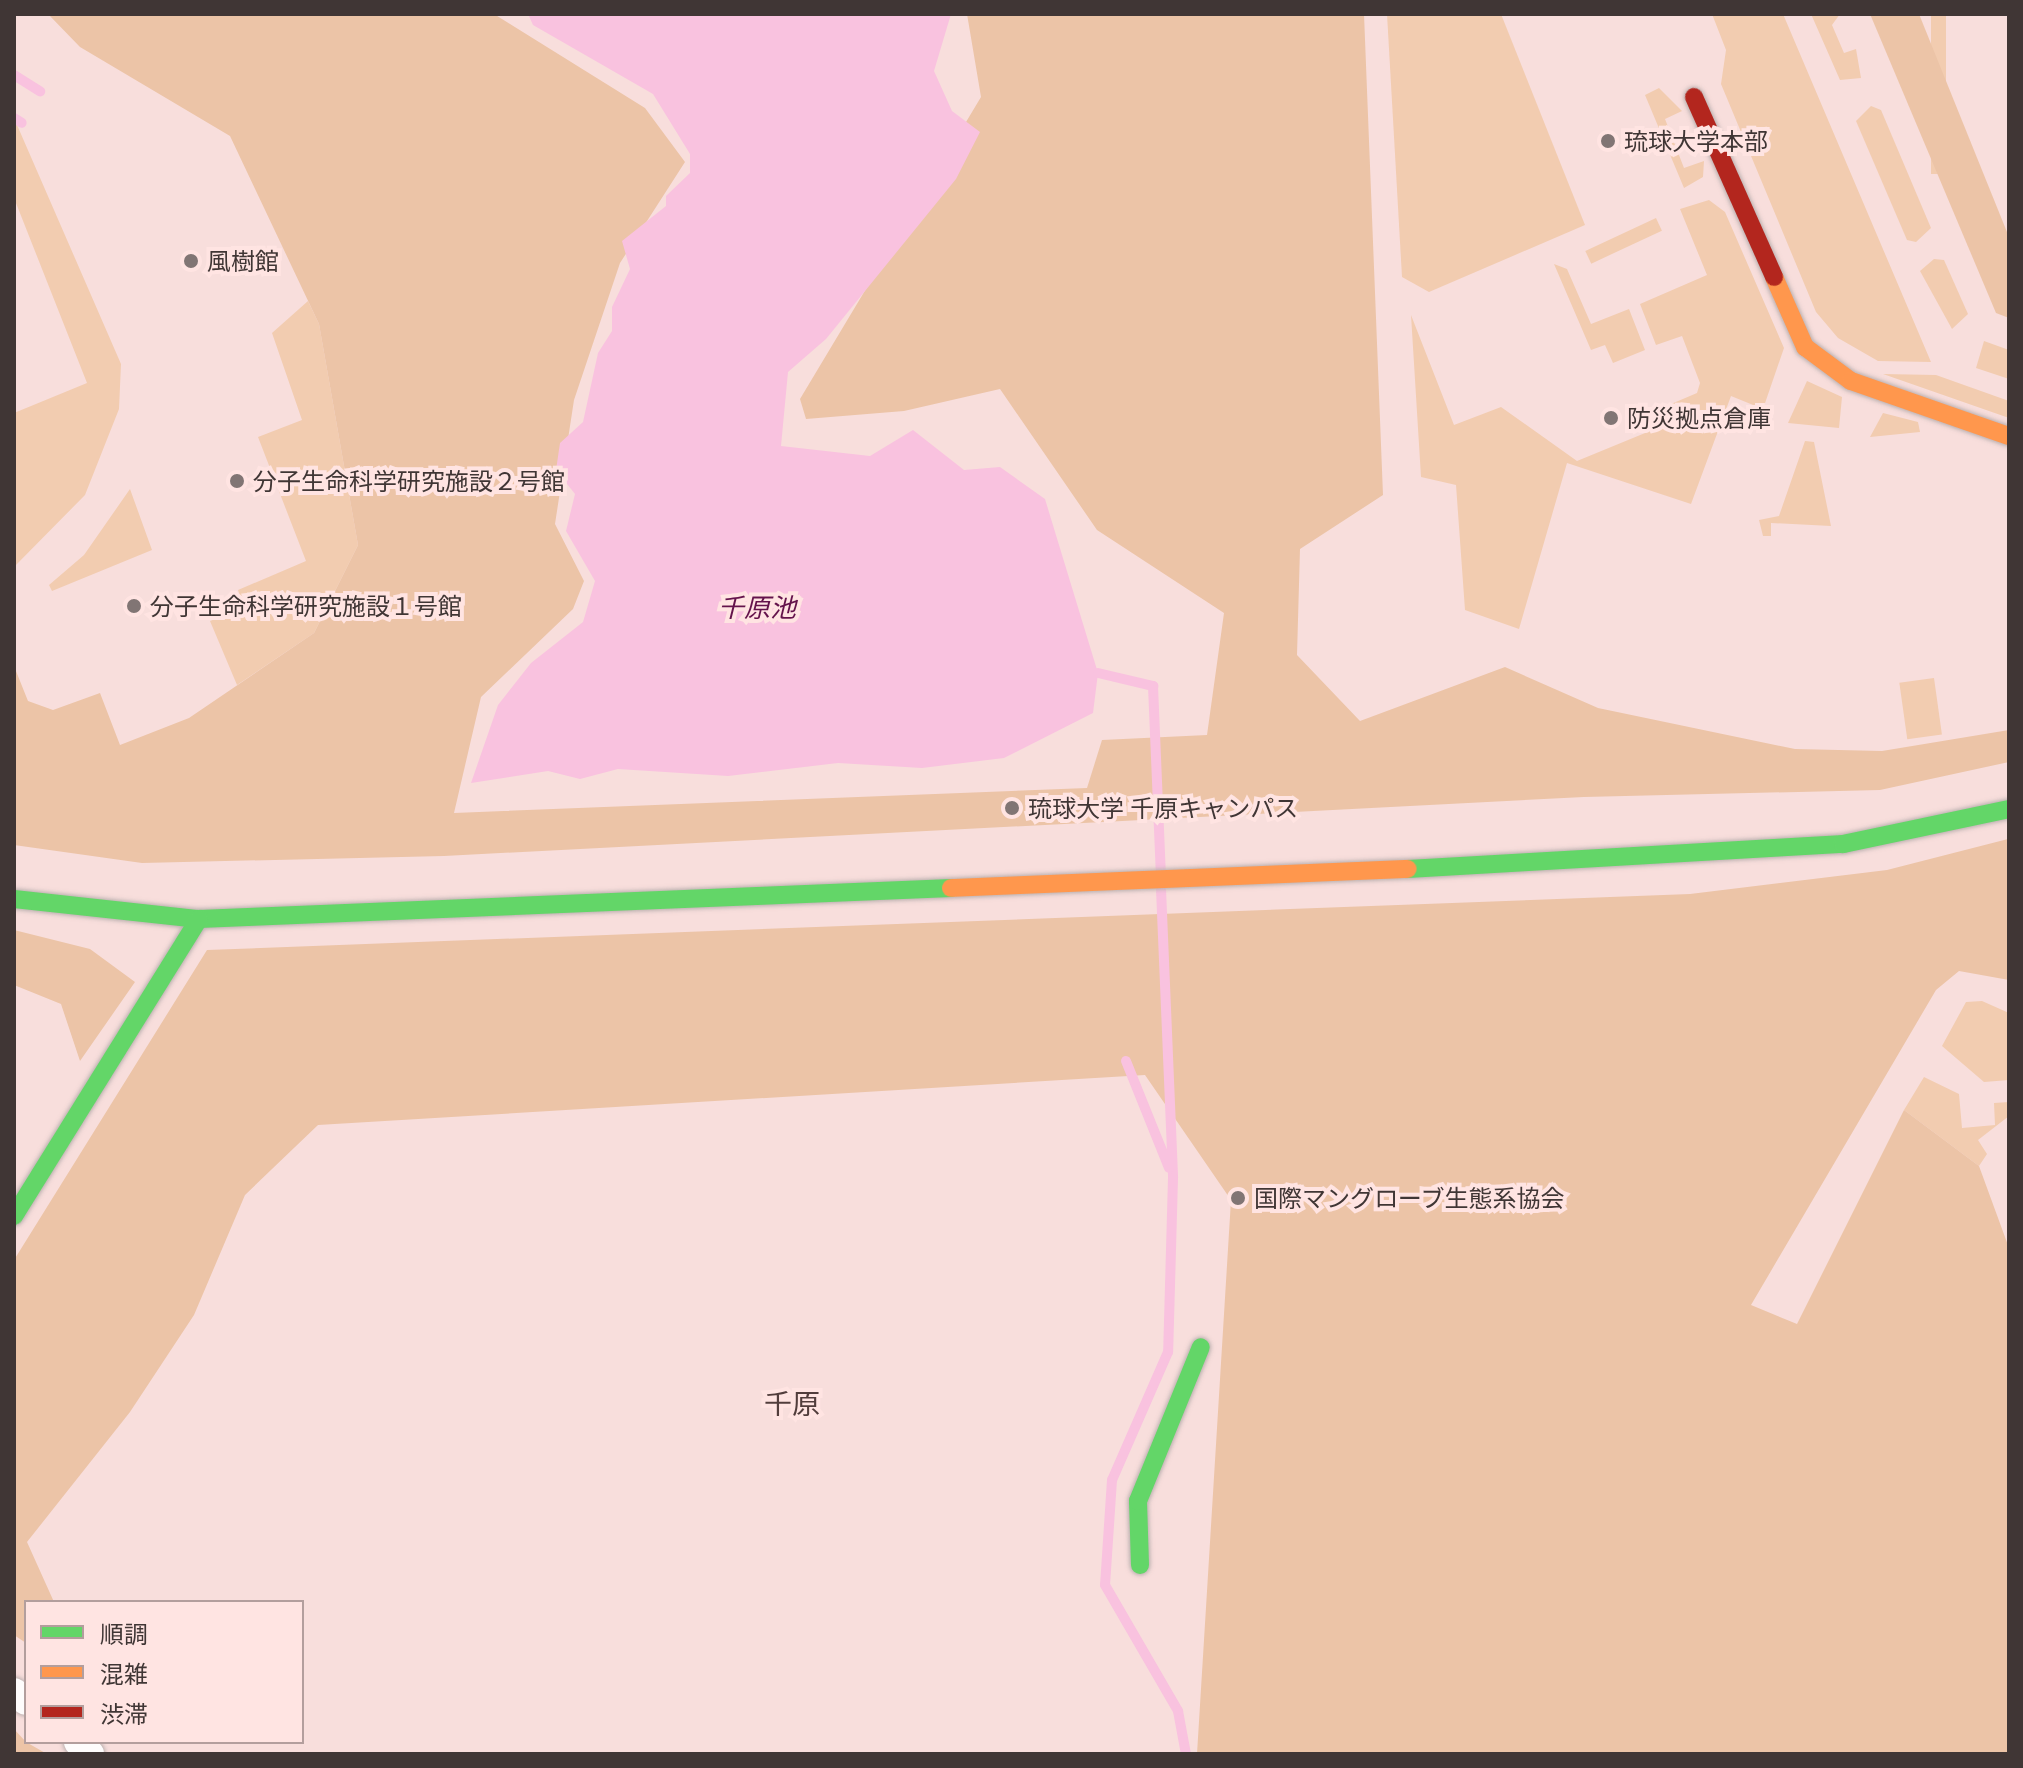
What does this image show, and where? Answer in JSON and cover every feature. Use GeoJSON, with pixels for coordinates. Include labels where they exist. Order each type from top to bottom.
{"type":"FeatureCollection","features":[{"type":"Feature","properties":{"kind":"street"},"geometry":{"type":"LineString","coordinates":[[1694,97],[1805,347],[1851,381],[2009,436]]}},
{"type":"Feature","properties":{"kind":"street"},"geometry":{"type":"LineString","coordinates":[[14,899],[199,919],[1775,852],[1885,838],[2009,809]]}},
{"type":"Feature","properties":{"kind":"street"},"geometry":{"type":"LineString","coordinates":[[14,1216],[199,919]]}},
{"type":"Feature","properties":{"kind":"street"},"geometry":{"type":"LineString","coordinates":[[1140,1565],[1138,1501],[1201,1347]]}},
{"type":"Feature","properties":{"kind":"shaded area","name":"琉球大学 千原キャンパス"},"geometry":{"type":"Polygon","coordinates":[[[14,14],[2009,14],[2009,1754],[14,1754],[14,14]]]}},
{"type":"Feature","properties":{"kind":"shaded area"},"geometry":{"type":"Polygon","coordinates":[[[48,14],[494,14],[645,108],[685,162],[620,263],[574,400],[555,524],[584,581],[573,609],[481,697],[454,813],[1087,788],[1102,740],[1207,735],[1224,613],[1097,530],[1000,389],[904,411],[806,419],[800,399],[981,97],[967,14],[1364,14],[1383,495],[1300,549],[1297,655],[1360,721],[1505,667],[1598,708],[1795,749],[1882,751],[2009,730],[2009,762],[1880,790],[1584,797],[444,856],[142,863],[14,845],[14,666],[28,701],[53,710],[100,693],[120,745],[189,718],[314,633],[358,545],[319,324],[230,136],[80,47],[48,14]]]}},
{"type":"Feature","properties":{"kind":"shaded area"},"geometry":{"type":"Polygon","coordinates":[[[1387,14],[1501,14],[1585,225],[1429,292],[1402,277],[1387,14]]]}},
{"type":"Feature","properties":{"kind":"shaded area"},"geometry":{"type":"Polygon","coordinates":[[[1712,14],[1783,14],[1931,362],[1878,361],[1838,338],[1816,312],[1721,84],[1726,50],[1712,14]]]}},
{"type":"Feature","properties":{"kind":"shaded area"},"geometry":{"type":"Polygon","coordinates":[[[1811,14],[1840,14],[1832,25],[1844,53],[1856,49],[1861,78],[1840,80],[1811,14]]]}},
{"type":"Feature","properties":{"kind":"shaded area"},"geometry":{"type":"Polygon","coordinates":[[[1870,14],[1919,14],[2009,237],[2009,318],[1996,313],[1870,14]]]}},
{"type":"Feature","properties":{"kind":"shaded area"},"geometry":{"type":"Polygon","coordinates":[[[1931,14],[1946,14],[1946,174],[1931,174],[1931,14]]]}},
{"type":"Feature","properties":{"kind":"shaded area"},"geometry":{"type":"Polygon","coordinates":[[[1659,88],[1682,111],[1665,119],[1684,168],[1704,161],[1703,177],[1684,188],[1645,95],[1659,88]]]}},
{"type":"Feature","properties":{"kind":"shaded area"},"geometry":{"type":"Polygon","coordinates":[[[1871,106],[1881,110],[1931,228],[1916,242],[1907,240],[1856,121],[1871,106]]]}},
{"type":"Feature","properties":{"kind":"shaded area"},"geometry":{"type":"Polygon","coordinates":[[[14,118],[121,364],[119,409],[85,495],[14,567],[14,413],[87,383],[14,198],[14,118]]]}},
{"type":"Feature","properties":{"kind":"shaded area"},"geometry":{"type":"Polygon","coordinates":[[[1709,200],[1725,212],[1784,348],[1763,409],[1731,396],[1691,504],[1567,463],[1519,629],[1465,610],[1456,485],[1421,477],[1411,315],[1454,425],[1501,407],[1577,461],[1667,424],[1664,407],[1697,393],[1700,383],[1682,336],[1656,345],[1640,304],[1707,275],[1680,209],[1709,200]]]}},
{"type":"Feature","properties":{"kind":"shaded area"},"geometry":{"type":"Polygon","coordinates":[[[1656,218],[1662,231],[1591,264],[1585,251],[1656,218]]]}},
{"type":"Feature","properties":{"kind":"shaded area"},"geometry":{"type":"Polygon","coordinates":[[[1934,259],[1944,260],[1968,314],[1952,329],[1920,271],[1934,259]]]}},
{"type":"Feature","properties":{"kind":"shaded area"},"geometry":{"type":"Polygon","coordinates":[[[1554,264],[1567,269],[1591,324],[1629,309],[1645,350],[1613,363],[1605,345],[1591,350],[1554,264]]]}},
{"type":"Feature","properties":{"kind":"shaded area"},"geometry":{"type":"Polygon","coordinates":[[[308,301],[319,324],[358,545],[314,633],[237,685],[210,621],[244,608],[238,590],[306,561],[258,437],[302,420],[272,333],[308,301]]]}},
{"type":"Feature","properties":{"kind":"shaded area"},"geometry":{"type":"Polygon","coordinates":[[[1984,341],[2009,350],[2009,379],[1976,368],[1984,341]]]}},
{"type":"Feature","properties":{"kind":"shaded area"},"geometry":{"type":"Polygon","coordinates":[[[1883,374],[1936,375],[2009,401],[2009,418],[1883,374]]]}},
{"type":"Feature","properties":{"kind":"shaded area"},"geometry":{"type":"Polygon","coordinates":[[[1807,381],[1842,397],[1839,428],[1788,423],[1807,381]]]}},
{"type":"Feature","properties":{"kind":"shaded area"},"geometry":{"type":"Polygon","coordinates":[[[1883,413],[1918,422],[1920,432],[1870,437],[1883,413]]]}},
{"type":"Feature","properties":{"kind":"shaded area"},"geometry":{"type":"Polygon","coordinates":[[[1805,441],[1814,442],[1831,526],[1771,523],[1771,536],[1763,536],[1759,520],[1779,516],[1805,441]]]}},
{"type":"Feature","properties":{"kind":"shaded area"},"geometry":{"type":"Polygon","coordinates":[[[130,489],[152,550],[52,591],[49,585],[84,555],[130,489]]]}},
{"type":"Feature","properties":{"kind":"shaded area"},"geometry":{"type":"Polygon","coordinates":[[[1934,678],[1942,734],[1907,739],[1899,683],[1934,678]]]}},
{"type":"Feature","properties":{"kind":"shaded area"},"geometry":{"type":"Polygon","coordinates":[[[2008,839],[2009,980],[1959,971],[1936,990],[1751,1305],[1797,1324],[1904,1110],[1979,1166],[2009,1248],[2009,1754],[1197,1754],[1231,1200],[1145,1075],[318,1125],[245,1195],[194,1315],[130,1412],[27,1542],[53,1600],[24,1600],[24,1642],[14,1635],[14,1260],[207,950],[1690,894],[1887,870],[2008,839]]]}},
{"type":"Feature","properties":{"kind":"shaded area"},"geometry":{"type":"Polygon","coordinates":[[[14,930],[90,949],[135,982],[80,1061],[61,1004],[14,985],[14,930]]]}},
{"type":"Feature","properties":{"kind":"shaded area"},"geometry":{"type":"Polygon","coordinates":[[[1982,1001],[2009,1013],[2009,1080],[1984,1082],[1942,1046],[1966,1002],[1982,1001]]]}},
{"type":"Feature","properties":{"kind":"shaded area"},"geometry":{"type":"Polygon","coordinates":[[[1924,1077],[1959,1094],[1962,1128],[1995,1125],[1994,1103],[2009,1102],[2009,1116],[1978,1140],[1987,1154],[1979,1166],[1904,1110],[1924,1077]]]}},
{"type":"Feature","properties":{"kind":"shaded area"},"geometry":{"type":"Polygon","coordinates":[[[14,1729],[24,1744],[47,1754],[14,1754],[14,1729]]]}},
{"type":"Feature","properties":{"kind":"water","name":"千原池"},"geometry":{"type":"Polygon","coordinates":[[[528,14],[951,14],[934,71],[952,111],[980,132],[956,179],[826,339],[788,372],[781,446],[870,456],[913,430],[964,470],[1000,467],[1045,499],[1098,673],[1093,713],[1004,758],[922,768],[838,763],[728,776],[618,769],[580,779],[548,771],[471,783],[498,705],[531,663],[583,622],[595,581],[566,531],[575,494],[556,470],[560,443],[583,422],[598,353],[612,331],[612,307],[630,269],[622,241],[666,206],[666,196],[690,173],[690,154],[653,94],[533,25],[528,14]]]}},
{"type":"Feature","properties":{"kind":"waterway"},"geometry":{"type":"LineString","coordinates":[[14,75],[40,91]]}},
{"type":"Feature","properties":{"kind":"waterway"},"geometry":{"type":"LineString","coordinates":[[14,118],[22,123]]}},
{"type":"Feature","properties":{"kind":"waterway"},"geometry":{"type":"LineString","coordinates":[[1098,673],[1153,686],[1161,873]]}},
{"type":"Feature","properties":{"kind":"waterway"},"geometry":{"type":"LineString","coordinates":[[1161,889],[1173,1178],[1168,1352],[1112,1480],[1105,1585],[1178,1711],[1186,1754]]}},
{"type":"Feature","properties":{"kind":"waterway"},"geometry":{"type":"LineString","coordinates":[[1126,1061],[1169,1168]]}},
{"type":"Feature","properties":{"kind":"traffic: fast"},"geometry":{"type":"LineString","coordinates":[[1408,869],[1843,844],[2009,809]]}},
{"type":"Feature","properties":{"kind":"traffic: fast"},"geometry":{"type":"LineString","coordinates":[[14,899],[199,919],[951,888]]}},
{"type":"Feature","properties":{"kind":"traffic: fast"},"geometry":{"type":"LineString","coordinates":[[14,1216],[199,919]]}},
{"type":"Feature","properties":{"kind":"traffic: fast"},"geometry":{"type":"LineString","coordinates":[[1140,1565],[1138,1501],[1201,1347]]}},
{"type":"Feature","properties":{"kind":"traffic: slow"},"geometry":{"type":"LineString","coordinates":[[1774,277],[1805,347],[1851,381],[2009,436]]}},
{"type":"Feature","properties":{"kind":"traffic: slow"},"geometry":{"type":"LineString","coordinates":[[951,888],[1408,869]]}},
{"type":"Feature","properties":{"kind":"traffic: jam"},"geometry":{"type":"LineString","coordinates":[[1694,97],[1774,277]]}},
{"type":"Feature","properties":{"kind":"place","name":"琉球大学本部"},"geometry":{"type":"Point","coordinates":[1608,141]}},
{"type":"Feature","properties":{"kind":"place","name":"風樹館"},"geometry":{"type":"Point","coordinates":[191,261]}},
{"type":"Feature","properties":{"kind":"place","name":"防災拠点倉庫"},"geometry":{"type":"Point","coordinates":[1611,418]}},
{"type":"Feature","properties":{"kind":"place","name":"分子生命科学研究施設２号館"},"geometry":{"type":"Point","coordinates":[237,481]}},
{"type":"Feature","properties":{"kind":"place","name":"分子生命科学研究施設１号館"},"geometry":{"type":"Point","coordinates":[134,606]}},
{"type":"Feature","properties":{"kind":"place","name":"琉球大学 千原キャンパス"},"geometry":{"type":"Point","coordinates":[1012,808]}},
{"type":"Feature","properties":{"kind":"place","name":"国際マングローブ生態系協会"},"geometry":{"type":"Point","coordinates":[1238,1198]}},
{"type":"Feature","properties":{"kind":"district","name":"千原"},"geometry":{"type":"Point","coordinates":[792,1403]}}]}
